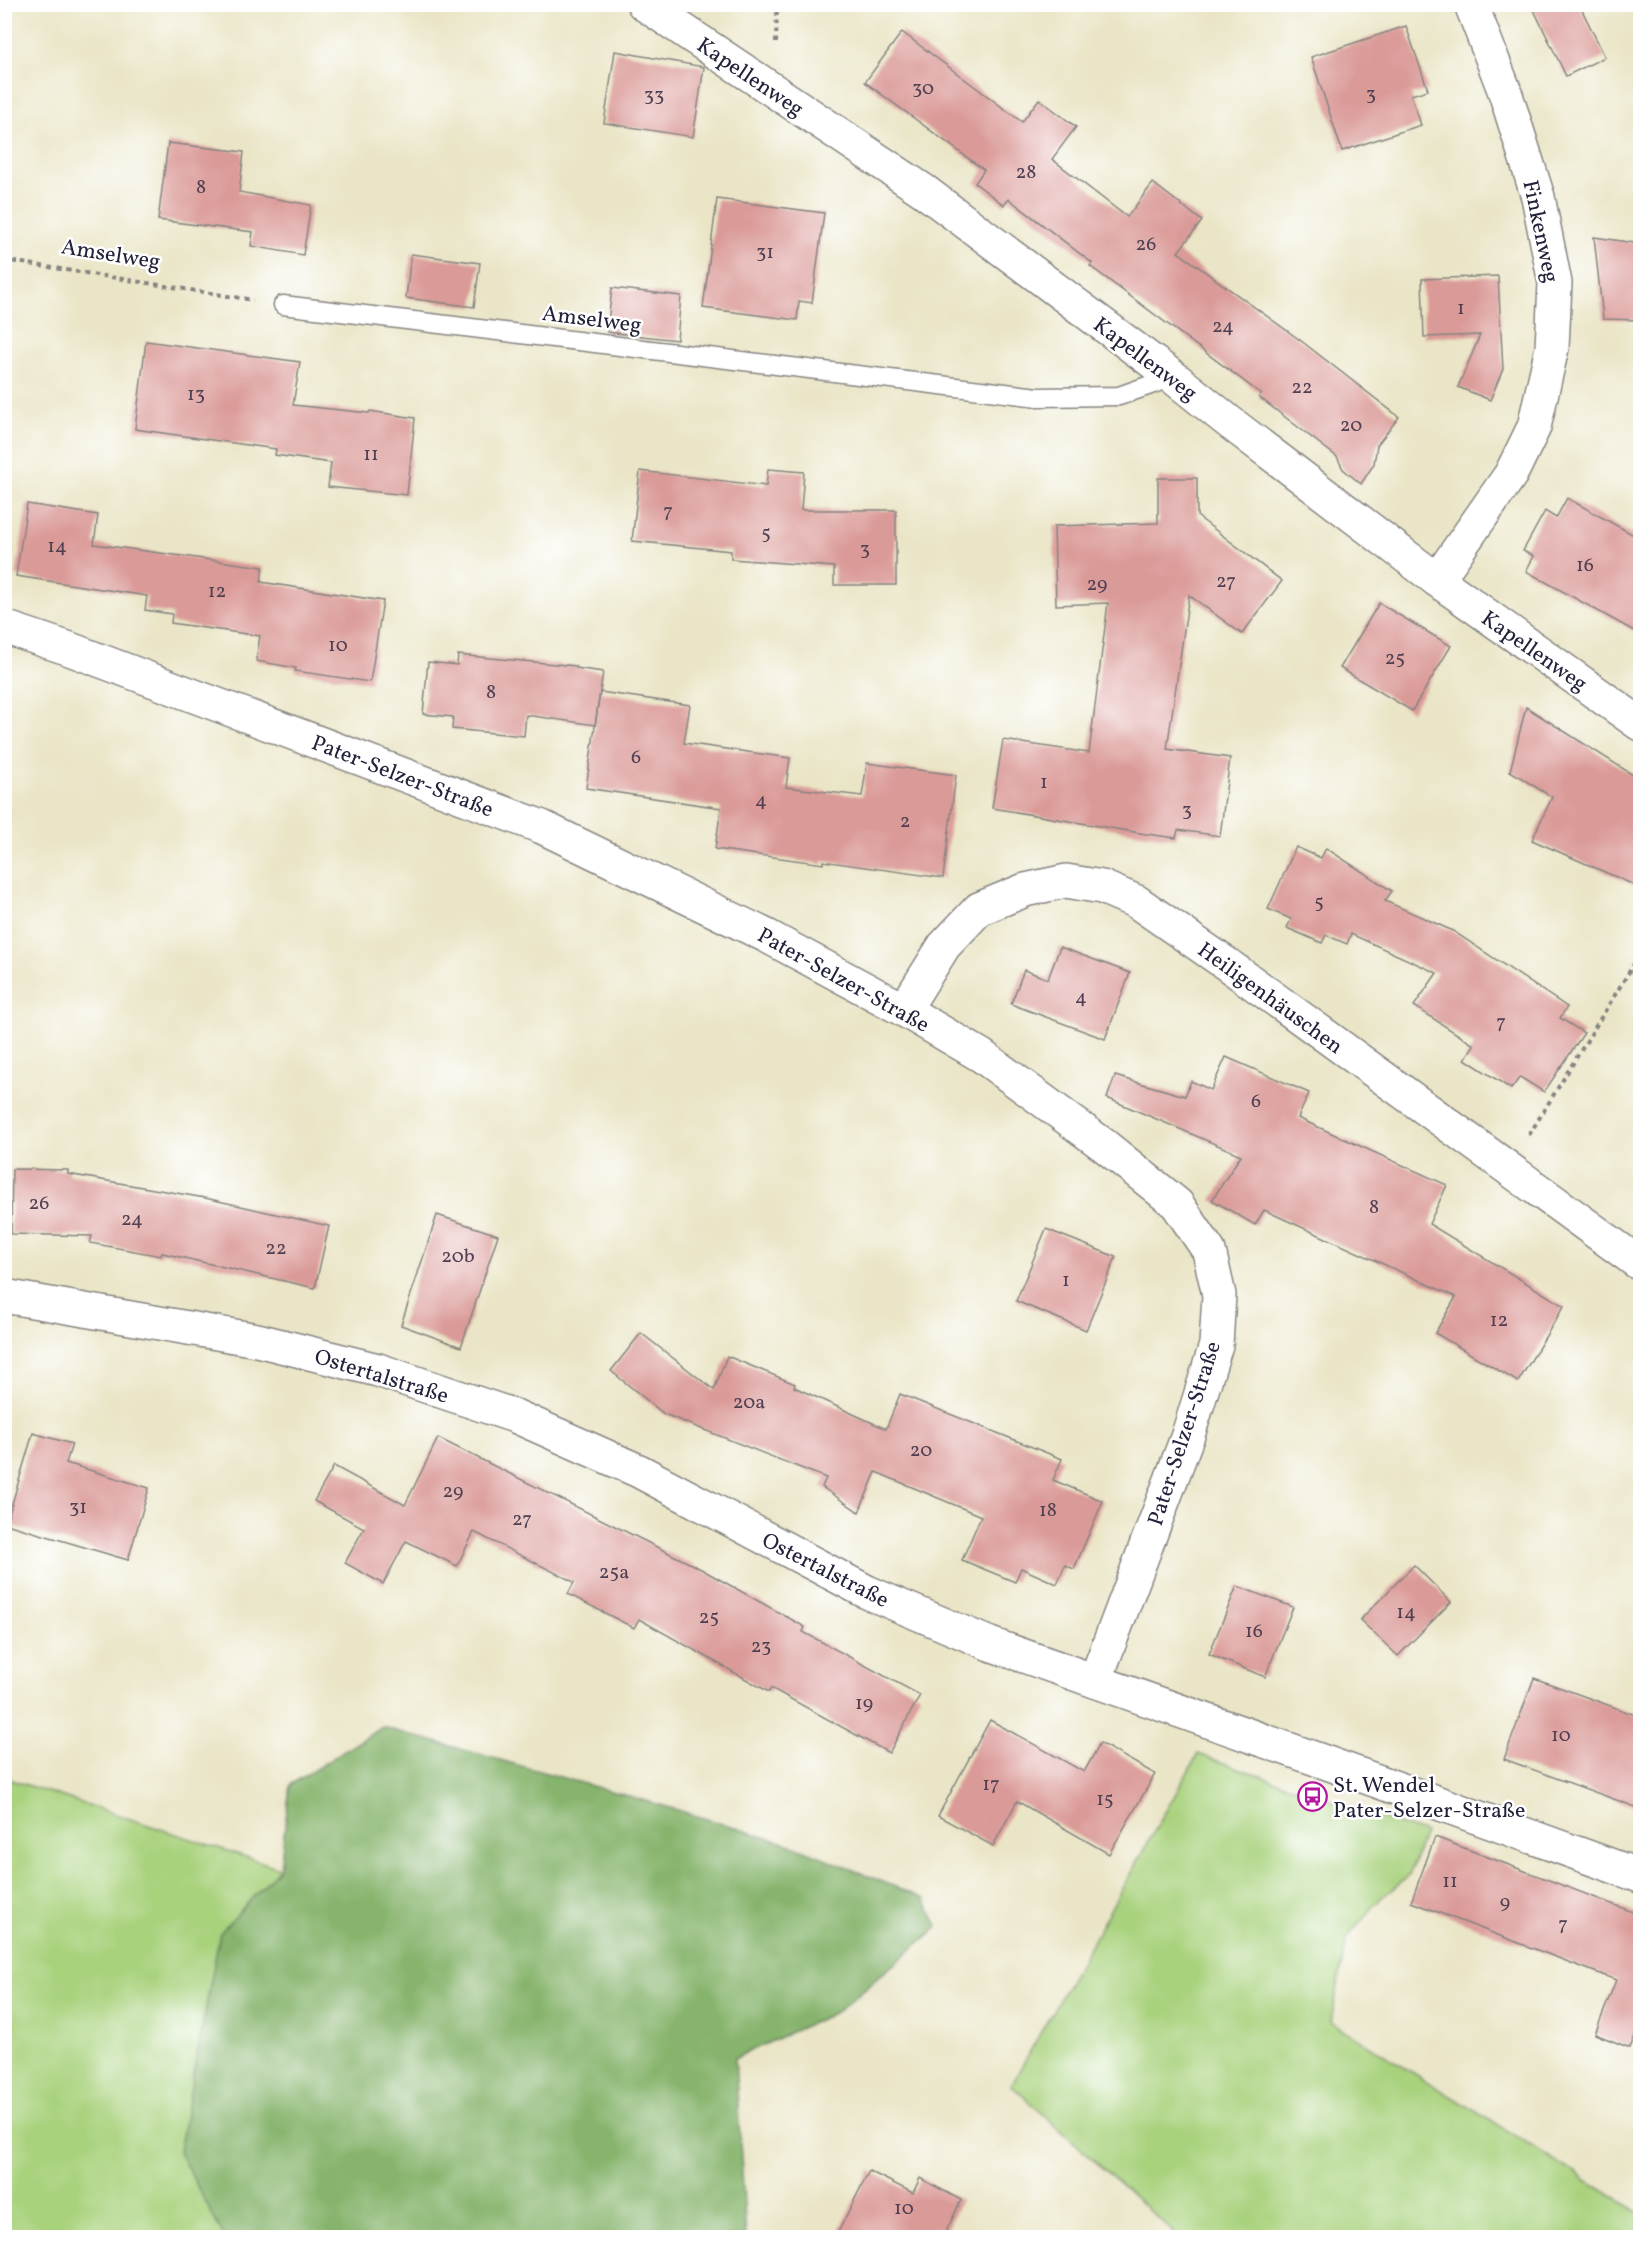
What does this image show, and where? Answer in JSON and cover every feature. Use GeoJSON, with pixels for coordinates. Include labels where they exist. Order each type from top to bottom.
{"type":"FeatureCollection","features":[{"type":"Feature","properties":{"kind":"street","name":"Kapellenweg"},"geometry":{"type":"LineString","coordinates":[[644,4],[924,191],[1173,377],[1227,421],[1437,580],[1641,724]]}},
{"type":"Feature","properties":{"kind":"street","name":"Finkenweg"},"geometry":{"type":"LineString","coordinates":[[1437,580],[1516,465],[1534,428],[1552,348],[1555,283],[1538,197],[1505,92],[1471,4]]}},
{"type":"Feature","properties":{"kind":"street","name":"Pater-Selzer-Straße"},"geometry":{"type":"LineString","coordinates":[[4,627],[67,648],[542,827],[767,936],[904,1010],[982,1056],[1105,1146],[1177,1204],[1209,1251],[1219,1294],[1216,1345],[1188,1435],[1095,1681]]}},
{"type":"Feature","properties":{"kind":"street","name":"Heiligenhäuschen"},"geometry":{"type":"LineString","coordinates":[[904,1010],[944,946],[979,909],[1025,890],[1066,881],[1102,887],[1137,902],[1228,965],[1641,1264]]}},
{"type":"Feature","properties":{"kind":"street","name":"Ostertalstraße"},"geometry":{"type":"LineString","coordinates":[[4,1296],[257,1340],[378,1370],[514,1416],[639,1471],[867,1592],[990,1644],[1641,1876]]}},
{"type":"Feature","properties":{"kind":"lane","name":"Amselweg"},"geometry":{"type":"LineString","coordinates":[[283,305],[1038,397],[1119,396],[1173,377]]}},
{"type":"Feature","properties":{"kind":"path","name":"Amselweg"},"geometry":{"type":"LineString","coordinates":[[4,260],[283,305]]}},
{"type":"Feature","properties":{"kind":"path"},"geometry":{"type":"LineString","coordinates":[[1508,1168],[1641,954]]}},
{"type":"Feature","properties":{"kind":"green space"},"geometry":{"type":"Polygon","coordinates":[[[382,1727],[671,1808],[795,1846],[925,1899],[938,1927],[838,2011],[735,2058],[746,2237],[224,2237],[179,2152],[220,1933],[280,1868],[290,1785],[382,1727]]]}},
{"type":"Feature","properties":{"kind":"green space"},"geometry":{"type":"Polygon","coordinates":[[[1198,1754],[1425,1833],[1409,1876],[1381,1898],[1347,1938],[1331,2022],[1640,2213],[1637,2237],[1172,2237],[1172,2231],[1011,2085],[1198,1754]]]}},
{"type":"Feature","properties":{"kind":"green space"},"geometry":{"type":"Polygon","coordinates":[[[5,1778],[280,1868],[220,1933],[179,2152],[224,2237],[5,2238],[5,1778]]]}},
{"type":"Feature","properties":{"kind":"building"},"geometry":{"type":"Polygon","coordinates":[[[1531,4],[1579,4],[1605,57],[1566,76],[1531,4]]]}},
{"type":"Feature","properties":{"kind":"building"},"geometry":{"type":"Polygon","coordinates":[[[1406,26],[1428,90],[1411,95],[1421,125],[1342,151],[1311,57],[1406,26]]]}},
{"type":"Feature","properties":{"kind":"building"},"geometry":{"type":"Polygon","coordinates":[[[902,32],[1022,122],[1039,99],[1076,127],[1052,159],[1127,217],[1153,183],[1202,221],[1178,252],[1300,340],[1399,417],[1377,445],[1374,464],[1361,484],[1343,469],[1337,457],[1259,397],[1261,394],[1090,266],[1092,263],[1009,199],[1004,205],[975,183],[984,170],[865,82],[902,32]]]}},
{"type":"Feature","properties":{"kind":"building"},"geometry":{"type":"Polygon","coordinates":[[[615,51],[704,67],[693,137],[604,123],[615,51]]]}},
{"type":"Feature","properties":{"kind":"building"},"geometry":{"type":"Polygon","coordinates":[[[168,143],[244,152],[239,192],[311,205],[303,255],[251,246],[253,232],[158,220],[168,143]]]}},
{"type":"Feature","properties":{"kind":"building"},"geometry":{"type":"Polygon","coordinates":[[[717,199],[824,213],[812,303],[799,301],[797,320],[703,308],[717,199]]]}},
{"type":"Feature","properties":{"kind":"building"},"geometry":{"type":"Polygon","coordinates":[[[1594,237],[1641,244],[1641,320],[1603,319],[1594,237]]]}},
{"type":"Feature","properties":{"kind":"building"},"geometry":{"type":"Polygon","coordinates":[[[411,254],[480,263],[474,307],[406,298],[411,254]]]}},
{"type":"Feature","properties":{"kind":"building"},"geometry":{"type":"Polygon","coordinates":[[[1498,276],[1503,369],[1490,400],[1458,387],[1480,335],[1424,337],[1422,279],[1498,276]]]}},
{"type":"Feature","properties":{"kind":"building"},"geometry":{"type":"Polygon","coordinates":[[[612,288],[681,296],[677,340],[607,332],[612,288]]]}},
{"type":"Feature","properties":{"kind":"building"},"geometry":{"type":"Polygon","coordinates":[[[146,341],[300,362],[293,405],[369,413],[370,411],[415,418],[407,495],[328,487],[331,463],[275,455],[276,449],[135,429],[146,341]]]}},
{"type":"Feature","properties":{"kind":"building"},"geometry":{"type":"Polygon","coordinates":[[[768,469],[804,472],[801,510],[896,510],[896,585],[834,585],[834,567],[731,559],[731,551],[632,541],[640,471],[766,486],[768,469]]]}},
{"type":"Feature","properties":{"kind":"building"},"geometry":{"type":"Polygon","coordinates":[[[1158,478],[1197,478],[1197,516],[1282,581],[1242,634],[1189,595],[1167,749],[1230,758],[1220,836],[1178,830],[1176,838],[992,808],[1003,740],[1089,753],[1108,603],[1056,605],[1054,526],[1158,523],[1158,478]]]}},
{"type":"Feature","properties":{"kind":"building"},"geometry":{"type":"Polygon","coordinates":[[[1567,498],[1641,539],[1641,635],[1526,571],[1534,556],[1523,551],[1545,511],[1556,518],[1567,498]]]}},
{"type":"Feature","properties":{"kind":"building"},"geometry":{"type":"Polygon","coordinates":[[[27,504],[98,515],[94,544],[263,567],[261,582],[383,601],[370,682],[295,671],[296,668],[256,661],[260,636],[171,623],[172,614],[145,610],[147,596],[16,576],[27,504]]]}},
{"type":"Feature","properties":{"kind":"building"},"geometry":{"type":"Polygon","coordinates":[[[1379,603],[1451,646],[1412,711],[1340,668],[1379,603]]]}},
{"type":"Feature","properties":{"kind":"building"},"geometry":{"type":"Polygon","coordinates":[[[458,655],[576,666],[576,668],[603,672],[595,725],[526,715],[524,736],[452,729],[453,717],[423,714],[428,662],[457,665],[458,655]]]}},
{"type":"Feature","properties":{"kind":"building"},"geometry":{"type":"Polygon","coordinates":[[[600,692],[690,705],[684,743],[790,758],[786,787],[862,796],[867,763],[956,775],[943,878],[715,849],[721,808],[586,788],[600,692]]]}},
{"type":"Feature","properties":{"kind":"building"},"geometry":{"type":"Polygon","coordinates":[[[1526,707],[1641,780],[1641,888],[1532,840],[1552,797],[1510,771],[1526,707]]]}},
{"type":"Feature","properties":{"kind":"building"},"geometry":{"type":"Polygon","coordinates":[[[1296,847],[1321,858],[1326,848],[1392,891],[1385,901],[1453,931],[1567,1007],[1560,1018],[1584,1033],[1544,1092],[1520,1077],[1511,1089],[1465,1059],[1474,1045],[1414,1006],[1437,973],[1351,934],[1347,944],[1326,935],[1322,943],[1287,928],[1291,919],[1268,909],[1296,847]]]}},
{"type":"Feature","properties":{"kind":"building"},"geometry":{"type":"Polygon","coordinates":[[[1060,947],[1130,973],[1105,1039],[1011,1004],[1024,970],[1048,979],[1060,947]]]}},
{"type":"Feature","properties":{"kind":"building"},"geometry":{"type":"Polygon","coordinates":[[[1226,1057],[1309,1093],[1298,1118],[1447,1185],[1429,1224],[1564,1306],[1518,1382],[1435,1333],[1456,1297],[1264,1210],[1255,1225],[1212,1200],[1241,1155],[1107,1098],[1115,1076],[1185,1096],[1191,1081],[1211,1090],[1226,1057]]]}},
{"type":"Feature","properties":{"kind":"building"},"geometry":{"type":"Polygon","coordinates":[[[12,1169],[68,1170],[68,1174],[205,1198],[329,1226],[315,1288],[162,1253],[161,1256],[90,1243],[92,1236],[11,1234],[12,1169]]]}},
{"type":"Feature","properties":{"kind":"building"},"geometry":{"type":"Polygon","coordinates":[[[437,1215],[498,1235],[461,1347],[401,1325],[437,1215]]]}},
{"type":"Feature","properties":{"kind":"building"},"geometry":{"type":"Polygon","coordinates":[[[1046,1229],[1116,1257],[1086,1330],[1016,1301],[1046,1229]]]}},
{"type":"Feature","properties":{"kind":"building"},"geometry":{"type":"Polygon","coordinates":[[[641,1333],[714,1390],[727,1356],[795,1384],[794,1387],[886,1429],[900,1394],[1062,1459],[1053,1480],[1103,1501],[1074,1569],[1065,1565],[1057,1584],[1021,1568],[1015,1582],[962,1560],[981,1516],[876,1472],[859,1512],[822,1487],[826,1478],[664,1414],[611,1371],[641,1333]]]}},
{"type":"Feature","properties":{"kind":"building"},"geometry":{"type":"Polygon","coordinates":[[[33,1433],[72,1444],[66,1463],[149,1488],[128,1560],[6,1524],[33,1433]]]}},
{"type":"Feature","properties":{"kind":"building"},"geometry":{"type":"Polygon","coordinates":[[[438,1438],[701,1569],[805,1627],[803,1632],[920,1695],[889,1753],[771,1688],[769,1692],[639,1619],[634,1628],[568,1594],[574,1582],[474,1532],[457,1566],[406,1541],[383,1584],[345,1563],[364,1528],[314,1501],[334,1466],[405,1505],[438,1438]]]}},
{"type":"Feature","properties":{"kind":"building"},"geometry":{"type":"Polygon","coordinates":[[[1414,1565],[1451,1602],[1398,1656],[1360,1620],[1414,1565]]]}},
{"type":"Feature","properties":{"kind":"building"},"geometry":{"type":"Polygon","coordinates":[[[1237,1586],[1293,1607],[1265,1677],[1209,1654],[1237,1586]]]}},
{"type":"Feature","properties":{"kind":"building"},"geometry":{"type":"Polygon","coordinates":[[[1534,1678],[1641,1717],[1641,1809],[1504,1759],[1534,1678]]]}},
{"type":"Feature","properties":{"kind":"building"},"geometry":{"type":"Polygon","coordinates":[[[990,1720],[1084,1772],[1100,1743],[1155,1774],[1109,1854],[1017,1801],[993,1846],[938,1816],[990,1720]]]}},
{"type":"Feature","properties":{"kind":"building"},"geometry":{"type":"Polygon","coordinates":[[[1435,1837],[1641,1915],[1641,2022],[1630,2048],[1595,2034],[1616,1980],[1411,1902],[1435,1837]]]}},
{"type":"Feature","properties":{"kind":"building"},"geometry":{"type":"Polygon","coordinates":[[[869,2171],[913,2193],[920,2178],[961,2200],[943,2238],[835,2238],[869,2171]]]}},
{"type":"Feature","properties":{"kind":"place","name":"St. Wendel Pater-Selzer-Straße"},"geometry":{"type":"Point","coordinates":[1312,1797]}}]}
